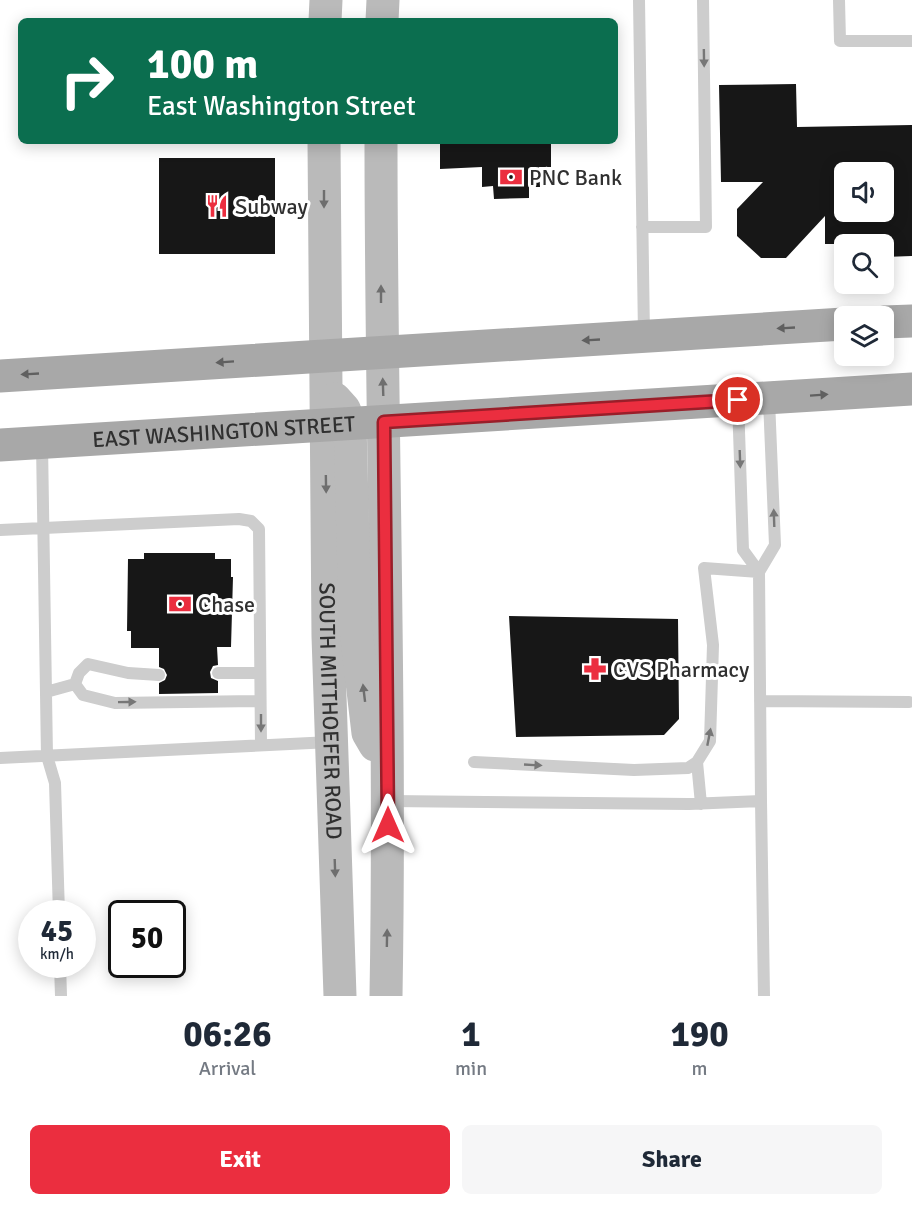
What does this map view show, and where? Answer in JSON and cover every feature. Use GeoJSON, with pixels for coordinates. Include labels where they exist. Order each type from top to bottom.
{"type":"FeatureCollection","features":[{"type":"Feature","properties":{"kind":"main road"},"geometry":{"type":"LineString","coordinates":[[325,18],[326,0]]}},
{"type":"Feature","properties":{"kind":"main road"},"geometry":{"type":"LineString","coordinates":[[382,18],[383,0]]}},
{"type":"Feature","properties":{"kind":"main road"},"geometry":{"type":"LineString","coordinates":[[324,144],[325,390],[338,425],[355,622],[368,733],[388,767]]}},
{"type":"Feature","properties":{"kind":"main road"},"geometry":{"type":"LineString","coordinates":[[381,144],[388,767],[386,996]]}},
{"type":"Feature","properties":{"kind":"main road"},"geometry":{"type":"LineString","coordinates":[[894,322],[912,321]]}},
{"type":"Feature","properties":{"kind":"main road"},"geometry":{"type":"LineString","coordinates":[[0,376],[834,325]]}},
{"type":"Feature","properties":{"kind":"main road"},"geometry":{"type":"LineString","coordinates":[[275,359],[325,390]]}},
{"type":"Feature","properties":{"kind":"main road","name":"EAST WASHINGTON STREET"},"geometry":{"type":"LineString","coordinates":[[0,445],[912,389]]}},
{"type":"Feature","properties":{"kind":"main road","name":"SOUTH MITTHOEFER ROAD"},"geometry":{"type":"LineString","coordinates":[[338,425],[331,742],[340,996]]}},
{"type":"Feature","properties":{"kind":"lane"},"geometry":{"type":"LineString","coordinates":[[639,0],[644,336]]}},
{"type":"Feature","properties":{"kind":"lane"},"geometry":{"type":"LineString","coordinates":[[642,228],[706,228],[703,0]]}},
{"type":"Feature","properties":{"kind":"lane"},"geometry":{"type":"LineString","coordinates":[[839,0],[840,41],[912,41]]}},
{"type":"Feature","properties":{"kind":"lane"},"geometry":{"type":"LineString","coordinates":[[754,399],[743,550],[759,572]]}},
{"type":"Feature","properties":{"kind":"lane"},"geometry":{"type":"LineString","coordinates":[[754,399],[775,545],[759,572],[764,996]]}},
{"type":"Feature","properties":{"kind":"lane"},"geometry":{"type":"LineString","coordinates":[[42,442],[47,756],[55,783],[59,900]]}},
{"type":"Feature","properties":{"kind":"lane"},"geometry":{"type":"LineString","coordinates":[[0,530],[239,519],[252,521],[259,529],[261,745]]}},
{"type":"Feature","properties":{"kind":"lane"},"geometry":{"type":"LineString","coordinates":[[474,762],[634,770],[688,768],[697,762],[710,741],[713,645],[704,568],[759,572]]}},
{"type":"Feature","properties":{"kind":"lane"},"geometry":{"type":"LineString","coordinates":[[75,684],[79,673],[88,664],[128,673],[159,675]]}},
{"type":"Feature","properties":{"kind":"lane"},"geometry":{"type":"LineString","coordinates":[[218,674],[260,673]]}},
{"type":"Feature","properties":{"kind":"lane"},"geometry":{"type":"LineString","coordinates":[[46,692],[75,684]]}},
{"type":"Feature","properties":{"kind":"lane"},"geometry":{"type":"LineString","coordinates":[[75,684],[83,695],[116,703],[260,700]]}},
{"type":"Feature","properties":{"kind":"lane"},"geometry":{"type":"LineString","coordinates":[[760,701],[909,702]]}},
{"type":"Feature","properties":{"kind":"lane"},"geometry":{"type":"LineString","coordinates":[[0,758],[331,742]]}},
{"type":"Feature","properties":{"kind":"lane"},"geometry":{"type":"LineString","coordinates":[[697,762],[701,804]]}},
{"type":"Feature","properties":{"kind":"lane"},"geometry":{"type":"LineString","coordinates":[[388,801],[701,804],[761,801]]}},
{"type":"Feature","properties":{"kind":"lane"},"geometry":{"type":"LineString","coordinates":[[60,978],[61,996]]}},
{"type":"Feature","properties":{"kind":"building"},"geometry":{"type":"Polygon","coordinates":[[[796,84],[797,127],[912,125],[912,256],[894,257],[894,234],[834,234],[834,244],[825,244],[825,216],[786,258],[761,258],[737,236],[737,209],[763,182],[721,182],[719,85],[796,84]]]}},
{"type":"Feature","properties":{"kind":"building","name":"PNC Bank"},"geometry":{"type":"Polygon","coordinates":[[[440,144],[551,144],[551,167],[539,167],[540,187],[529,187],[529,198],[494,199],[493,186],[482,187],[482,167],[440,169],[440,144]]]}},
{"type":"Feature","properties":{"kind":"building","name":"Subway"},"geometry":{"type":"Polygon","coordinates":[[[159,158],[275,158],[275,254],[159,254],[159,158]]]}},
{"type":"Feature","properties":{"kind":"building","name":"Chase"},"geometry":{"type":"Polygon","coordinates":[[[144,553],[215,553],[215,559],[231,559],[231,577],[233,577],[231,647],[217,647],[218,665],[213,666],[210,672],[211,678],[218,681],[218,693],[159,694],[159,683],[165,680],[167,675],[164,669],[159,667],[159,648],[131,648],[131,631],[127,631],[128,559],[144,559],[144,553]]]}},
{"type":"Feature","properties":{"kind":"building","name":"CVS Pharmacy"},"geometry":{"type":"Polygon","coordinates":[[[509,616],[678,619],[679,719],[664,735],[516,737],[509,616]]]}},
{"type":"Feature","properties":{"kind":"place","name":"PNC Bank"},"geometry":{"type":"Point","coordinates":[511,177]}},
{"type":"Feature","properties":{"kind":"place","name":"Subway"},"geometry":{"type":"Point","coordinates":[217,206]}},
{"type":"Feature","properties":{"kind":"place","name":"Chase"},"geometry":{"type":"Point","coordinates":[180,604]}},
{"type":"Feature","properties":{"kind":"place","name":"CVS Pharmacy"},"geometry":{"type":"Point","coordinates":[595,669]}},
{"type":"Feature","properties":{"kind":"route"},"geometry":{"type":"LineString","coordinates":[[388,825],[384,422],[738,400]]}}]}
